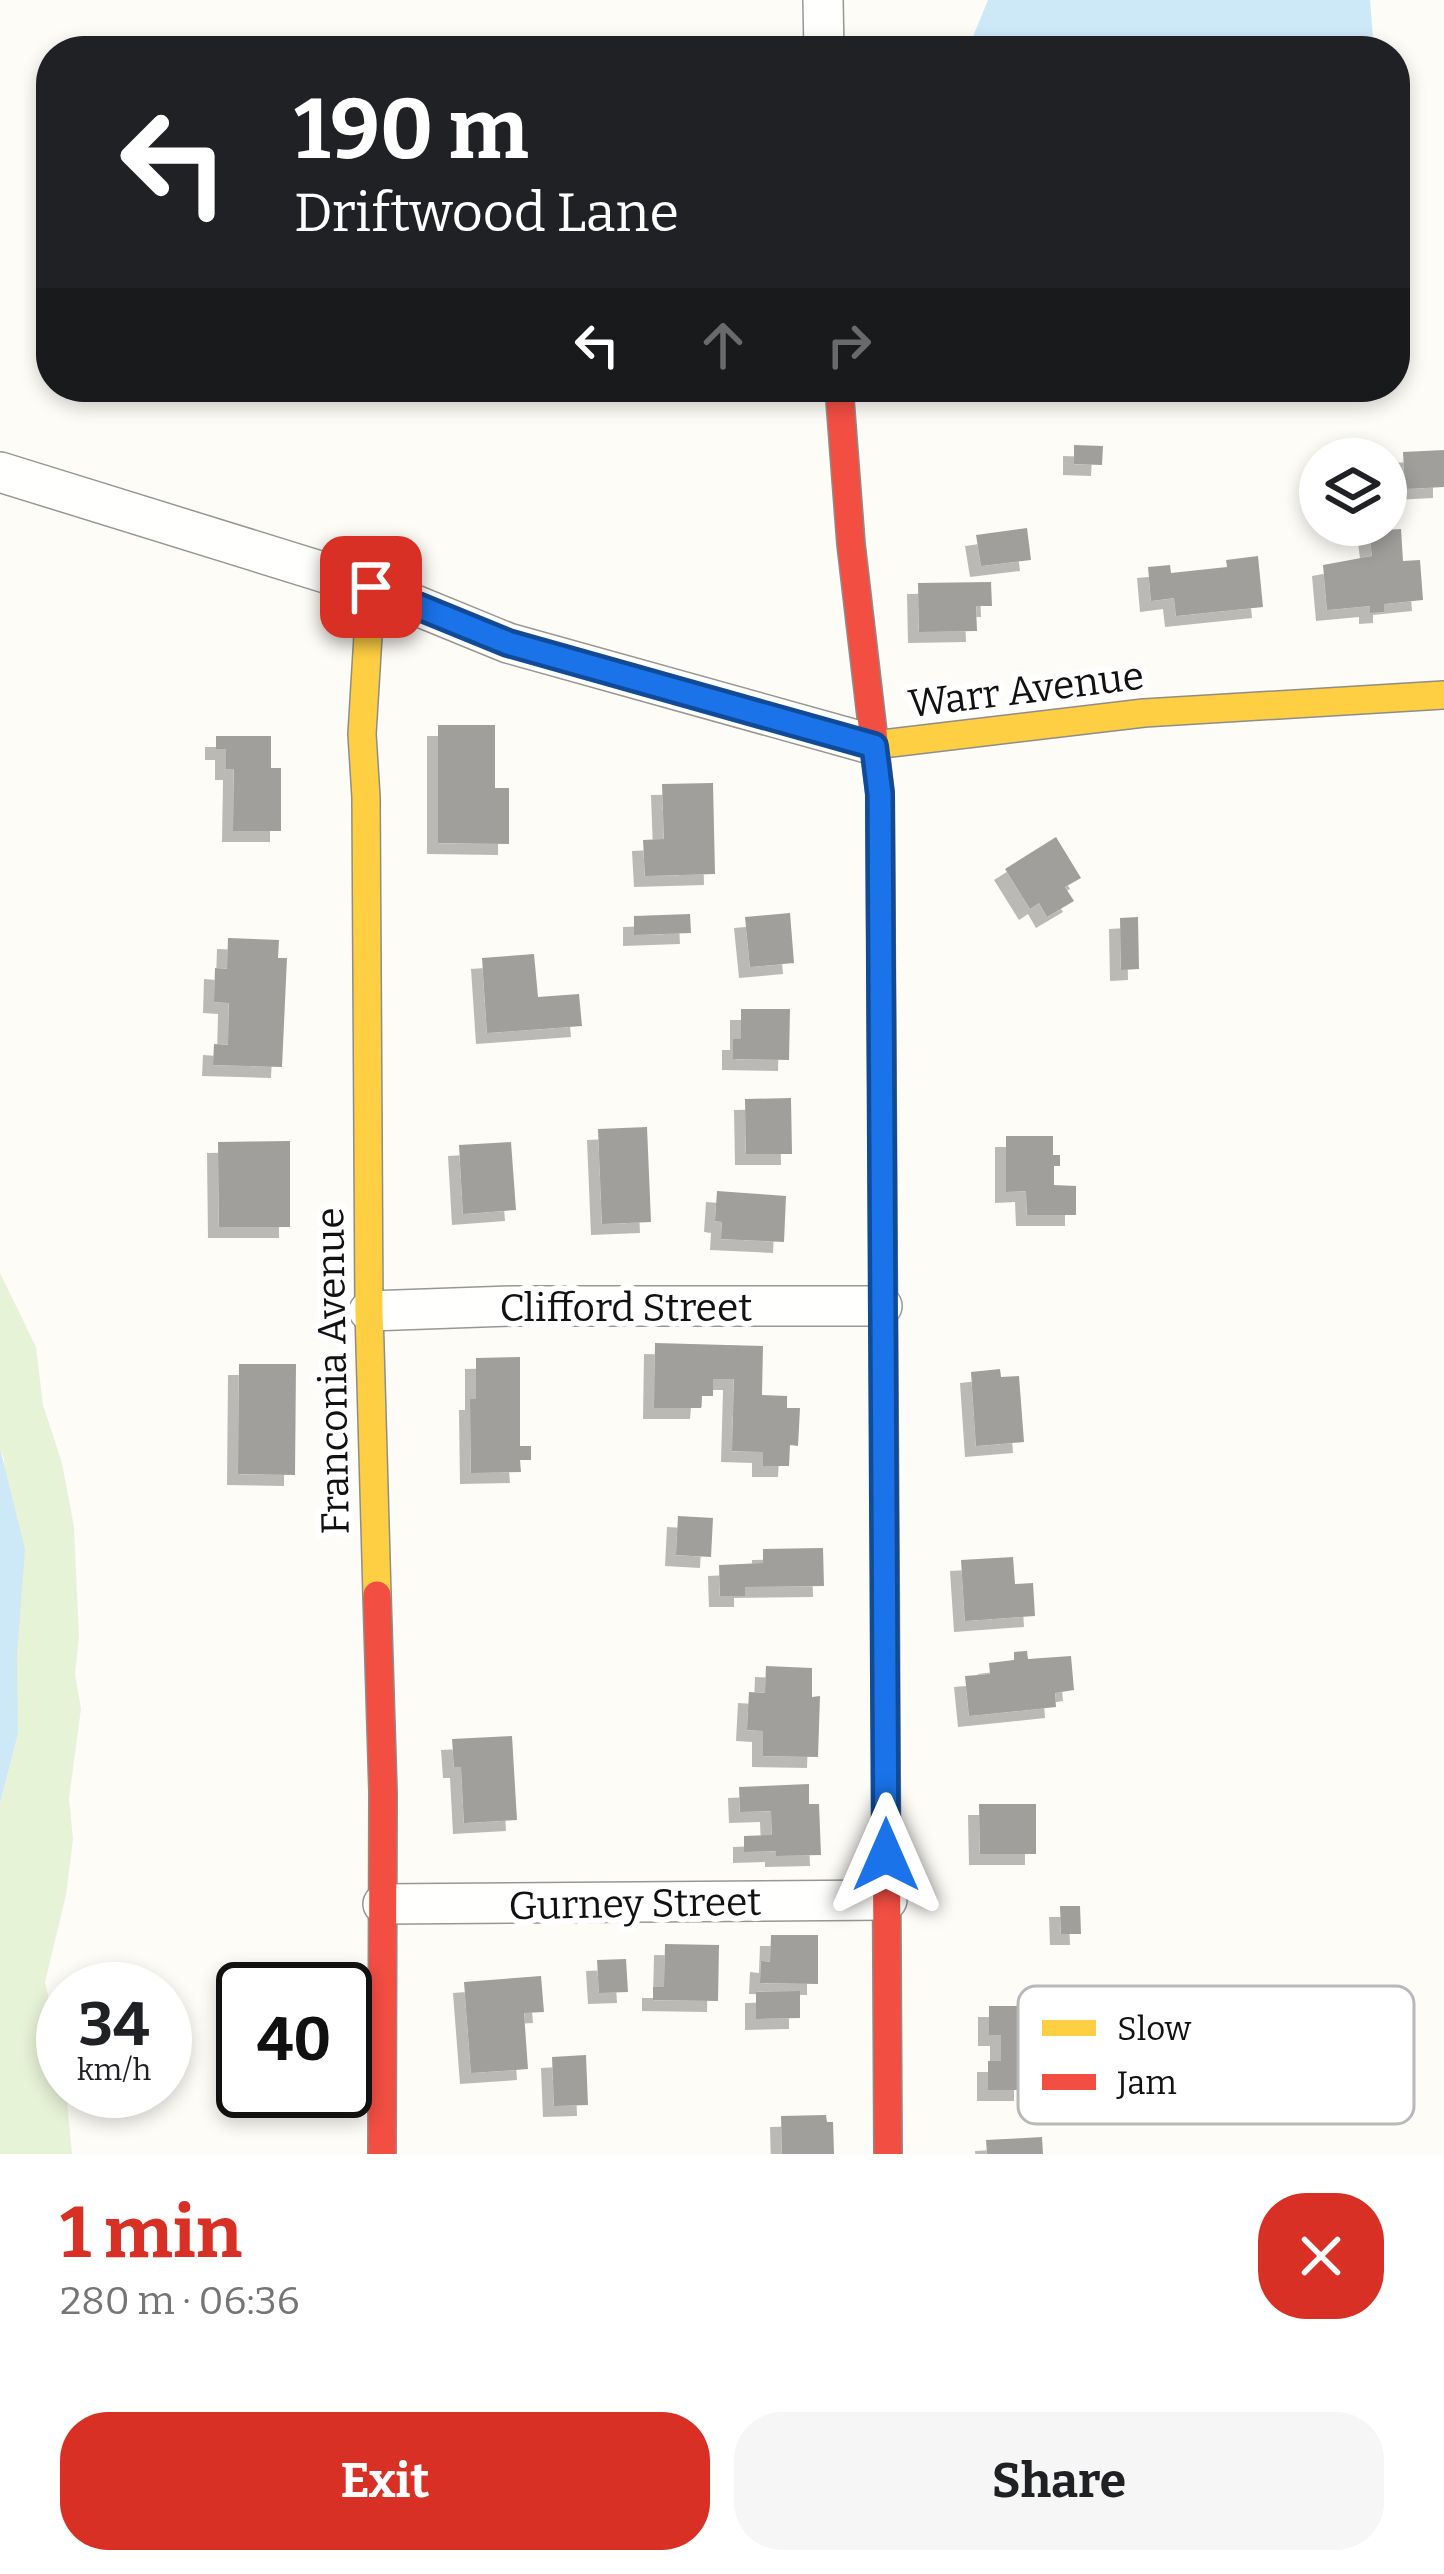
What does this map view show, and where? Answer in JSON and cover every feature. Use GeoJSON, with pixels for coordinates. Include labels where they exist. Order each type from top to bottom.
{"type":"FeatureCollection","features":[{"type":"Feature","properties":{"kind":"street"},"geometry":{"type":"LineString","coordinates":[[823,0],[824,36]]}},
{"type":"Feature","properties":{"kind":"street"},"geometry":{"type":"LineString","coordinates":[[0,472],[371,587],[508,643],[874,746],[839,402]]}},
{"type":"Feature","properties":{"kind":"street","name":"Franconia Avenue"},"geometry":{"type":"LineString","coordinates":[[371,587],[362,734],[369,1311],[383,1792],[382,2154]]}},
{"type":"Feature","properties":{"kind":"street","name":"Warr Avenue"},"geometry":{"type":"LineString","coordinates":[[888,2154],[880,794],[874,746],[1144,713],[1444,695]]}},
{"type":"Feature","properties":{"kind":"street","name":"Clifford Street"},"geometry":{"type":"LineString","coordinates":[[369,1311],[883,1306]]}},
{"type":"Feature","properties":{"kind":"street","name":"Gurney Street"},"geometry":{"type":"LineString","coordinates":[[382,1904],[887,1900]]}},
{"type":"Feature","properties":{"kind":"green space"},"geometry":{"type":"Polygon","coordinates":[[[0,1273],[36,1347],[43,1405],[62,1463],[74,1527],[79,1637],[75,1674],[81,1709],[69,1798],[73,1839],[50,1962],[36,1962],[36,2118],[69,2118],[72,2154],[0,2154],[0,1803],[18,1734],[0,1448],[0,1273]]]}},
{"type":"Feature","properties":{"kind":"water"},"geometry":{"type":"Polygon","coordinates":[[[988,0],[1370,0],[1373,36],[973,36],[988,0]]]}},
{"type":"Feature","properties":{"kind":"water"},"geometry":{"type":"Polygon","coordinates":[[[0,1448],[25,1549],[17,1655],[18,1734],[0,1803],[0,1448]]]}},
{"type":"Feature","properties":{"kind":"building"},"geometry":{"type":"Polygon","coordinates":[[[1074,445],[1103,446],[1102,465],[1074,464],[1074,445]]]}},
{"type":"Feature","properties":{"kind":"building"},"geometry":{"type":"Polygon","coordinates":[[[1444,450],[1444,487],[1407,489],[1407,452],[1444,450]]]}},
{"type":"Feature","properties":{"kind":"building"},"geometry":{"type":"Polygon","coordinates":[[[1027,528],[1031,560],[981,566],[976,535],[1027,528]]]}},
{"type":"Feature","properties":{"kind":"building"},"geometry":{"type":"Polygon","coordinates":[[[1371,546],[1402,546],[1403,561],[1420,560],[1423,600],[1384,604],[1384,612],[1370,613],[1370,606],[1327,610],[1323,565],[1372,556],[1371,546]]]}},
{"type":"Feature","properties":{"kind":"building"},"geometry":{"type":"Polygon","coordinates":[[[1258,556],[1263,607],[1176,616],[1174,598],[1151,601],[1148,567],[1170,565],[1171,573],[1227,567],[1226,560],[1258,556]]]}},
{"type":"Feature","properties":{"kind":"building"},"geometry":{"type":"Polygon","coordinates":[[[991,582],[992,606],[976,606],[977,631],[919,632],[918,583],[991,582]]]}},
{"type":"Feature","properties":{"kind":"building"},"geometry":{"type":"Polygon","coordinates":[[[438,725],[495,725],[495,788],[509,788],[509,844],[438,843],[438,725]]]}},
{"type":"Feature","properties":{"kind":"building"},"geometry":{"type":"Polygon","coordinates":[[[216,736],[271,736],[271,768],[281,768],[281,831],[233,831],[234,769],[226,769],[226,749],[216,749],[216,736]]]}},
{"type":"Feature","properties":{"kind":"building"},"geometry":{"type":"Polygon","coordinates":[[[713,783],[715,874],[645,876],[643,840],[664,839],[662,784],[713,783]]]}},
{"type":"Feature","properties":{"kind":"building"},"geometry":{"type":"Polygon","coordinates":[[[1056,837],[1081,878],[1065,887],[1074,901],[1047,917],[1039,903],[1030,909],[1005,869],[1056,837]]]}},
{"type":"Feature","properties":{"kind":"building"},"geometry":{"type":"Polygon","coordinates":[[[790,913],[794,963],[750,967],[745,917],[790,913]]]}},
{"type":"Feature","properties":{"kind":"building"},"geometry":{"type":"Polygon","coordinates":[[[690,914],[691,933],[634,935],[634,916],[690,914]]]}},
{"type":"Feature","properties":{"kind":"building"},"geometry":{"type":"Polygon","coordinates":[[[1138,917],[1139,969],[1121,970],[1120,918],[1138,917]]]}},
{"type":"Feature","properties":{"kind":"building"},"geometry":{"type":"Polygon","coordinates":[[[228,938],[279,940],[278,958],[287,958],[282,1067],[213,1065],[214,1044],[228,1045],[229,1003],[214,1002],[215,968],[227,969],[228,938]]]}},
{"type":"Feature","properties":{"kind":"building"},"geometry":{"type":"Polygon","coordinates":[[[534,954],[538,997],[579,994],[582,1026],[487,1033],[482,958],[534,954]]]}},
{"type":"Feature","properties":{"kind":"building"},"geometry":{"type":"Polygon","coordinates":[[[741,1009],[790,1009],[789,1060],[733,1059],[733,1039],[741,1039],[741,1009]]]}},
{"type":"Feature","properties":{"kind":"building"},"geometry":{"type":"Polygon","coordinates":[[[791,1098],[792,1154],[746,1154],[745,1099],[791,1098]]]}},
{"type":"Feature","properties":{"kind":"building"},"geometry":{"type":"Polygon","coordinates":[[[647,1127],[651,1222],[602,1224],[598,1129],[647,1127]]]}},
{"type":"Feature","properties":{"kind":"building"},"geometry":{"type":"Polygon","coordinates":[[[1006,1136],[1053,1136],[1053,1155],[1060,1155],[1060,1166],[1054,1166],[1054,1185],[1076,1186],[1076,1215],[1027,1215],[1026,1191],[1006,1192],[1006,1136]]]}},
{"type":"Feature","properties":{"kind":"building"},"geometry":{"type":"Polygon","coordinates":[[[290,1141],[290,1227],[219,1227],[218,1142],[290,1141]]]}},
{"type":"Feature","properties":{"kind":"building"},"geometry":{"type":"Polygon","coordinates":[[[511,1142],[516,1210],[463,1214],[459,1145],[511,1142]]]}},
{"type":"Feature","properties":{"kind":"building"},"geometry":{"type":"Polygon","coordinates":[[[717,1191],[786,1196],[784,1242],[721,1239],[722,1222],[715,1221],[717,1191]]]}},
{"type":"Feature","properties":{"kind":"building"},"geometry":{"type":"Polygon","coordinates":[[[655,1343],[763,1346],[762,1395],[787,1396],[787,1408],[800,1408],[798,1446],[790,1445],[789,1466],[763,1466],[763,1452],[732,1451],[734,1379],[713,1379],[713,1396],[702,1396],[701,1408],[654,1408],[655,1343]]]}},
{"type":"Feature","properties":{"kind":"building"},"geometry":{"type":"Polygon","coordinates":[[[520,1357],[520,1446],[531,1446],[531,1460],[520,1460],[521,1472],[471,1473],[470,1399],[476,1399],[476,1358],[520,1357]]]}},
{"type":"Feature","properties":{"kind":"building"},"geometry":{"type":"Polygon","coordinates":[[[239,1364],[296,1364],[295,1475],[238,1474],[239,1364]]]}},
{"type":"Feature","properties":{"kind":"building"},"geometry":{"type":"Polygon","coordinates":[[[1000,1369],[1001,1377],[1019,1376],[1024,1442],[976,1446],[971,1372],[1000,1369]]]}},
{"type":"Feature","properties":{"kind":"building"},"geometry":{"type":"Polygon","coordinates":[[[678,1516],[713,1518],[711,1557],[676,1555],[678,1516]]]}},
{"type":"Feature","properties":{"kind":"building"},"geometry":{"type":"Polygon","coordinates":[[[823,1548],[824,1586],[745,1587],[745,1596],[720,1596],[719,1565],[763,1563],[763,1549],[823,1548]]]}},
{"type":"Feature","properties":{"kind":"building"},"geometry":{"type":"Polygon","coordinates":[[[1013,1557],[1015,1584],[1033,1583],[1035,1616],[965,1621],[961,1560],[1013,1557]]]}},
{"type":"Feature","properties":{"kind":"building"},"geometry":{"type":"Polygon","coordinates":[[[1027,1651],[1028,1659],[1071,1656],[1074,1690],[1055,1693],[1056,1707],[969,1716],[965,1676],[990,1674],[989,1663],[1014,1660],[1014,1652],[1027,1651]]]}},
{"type":"Feature","properties":{"kind":"building"},"geometry":{"type":"Polygon","coordinates":[[[766,1666],[812,1668],[812,1697],[820,1696],[818,1757],[763,1756],[763,1731],[747,1730],[749,1692],[765,1693],[766,1666]]]}},
{"type":"Feature","properties":{"kind":"building"},"geometry":{"type":"Polygon","coordinates":[[[512,1736],[517,1820],[464,1823],[461,1767],[454,1767],[452,1739],[512,1736]]]}},
{"type":"Feature","properties":{"kind":"building"},"geometry":{"type":"Polygon","coordinates":[[[809,1784],[809,1804],[819,1804],[821,1855],[744,1852],[744,1836],[772,1835],[771,1811],[740,1812],[739,1787],[809,1784]]]}},
{"type":"Feature","properties":{"kind":"building"},"geometry":{"type":"Polygon","coordinates":[[[979,1804],[1036,1804],[1036,1854],[980,1854],[979,1804]]]}},
{"type":"Feature","properties":{"kind":"building"},"geometry":{"type":"Polygon","coordinates":[[[1060,1906],[1080,1906],[1081,1934],[1061,1934],[1060,1906]]]}},
{"type":"Feature","properties":{"kind":"building"},"geometry":{"type":"Polygon","coordinates":[[[771,1935],[818,1935],[818,1984],[760,1983],[761,1961],[770,1962],[771,1935]]]}},
{"type":"Feature","properties":{"kind":"building"},"geometry":{"type":"Polygon","coordinates":[[[665,1944],[719,1945],[718,2001],[653,2000],[653,1987],[664,1987],[665,1944]]]}},
{"type":"Feature","properties":{"kind":"building"},"geometry":{"type":"Polygon","coordinates":[[[626,1959],[628,1992],[599,1993],[597,1960],[626,1959]]]}},
{"type":"Feature","properties":{"kind":"building"},"geometry":{"type":"Polygon","coordinates":[[[541,1976],[544,2012],[524,2013],[528,2069],[471,2073],[464,1982],[541,1976]]]}},
{"type":"Feature","properties":{"kind":"building"},"geometry":{"type":"Polygon","coordinates":[[[800,1991],[800,2018],[756,2019],[756,1992],[800,1991]]]}},
{"type":"Feature","properties":{"kind":"building"},"geometry":{"type":"Polygon","coordinates":[[[989,2006],[1018,2006],[1018,2090],[988,2090],[988,2061],[1001,2061],[1001,2035],[989,2035],[989,2006]]]}},
{"type":"Feature","properties":{"kind":"building"},"geometry":{"type":"Polygon","coordinates":[[[586,2055],[588,2105],[554,2106],[552,2057],[586,2055]]]}},
{"type":"Feature","properties":{"kind":"building"},"geometry":{"type":"Polygon","coordinates":[[[826,2115],[827,2122],[833,2122],[834,2154],[782,2154],[781,2116],[826,2115]]]}},
{"type":"Feature","properties":{"kind":"building"},"geometry":{"type":"Polygon","coordinates":[[[1042,2137],[1043,2154],[987,2154],[986,2140],[1042,2137]]]}},
{"type":"Feature","properties":{"kind":"traffic: slow"},"geometry":{"type":"LineString","coordinates":[[371,587],[362,734],[377,1595]]}},
{"type":"Feature","properties":{"kind":"traffic: slow"},"geometry":{"type":"LineString","coordinates":[[874,745],[1144,713],[1444,695]]}},
{"type":"Feature","properties":{"kind":"traffic: slow"},"geometry":{"type":"LineString","coordinates":[[882,1087],[885,1572]]}},
{"type":"Feature","properties":{"kind":"traffic: jam"},"geometry":{"type":"LineString","coordinates":[[840,402],[851,544],[880,793],[882,1087]]}},
{"type":"Feature","properties":{"kind":"traffic: jam"},"geometry":{"type":"LineString","coordinates":[[885,1572],[888,2154]]}},
{"type":"Feature","properties":{"kind":"traffic: jam"},"geometry":{"type":"LineString","coordinates":[[377,1595],[383,1792],[382,2154]]}},
{"type":"Feature","properties":{"kind":"route"},"geometry":{"type":"LineString","coordinates":[[371,587],[508,643],[874,746],[880,794],[886,1855]]}}]}
